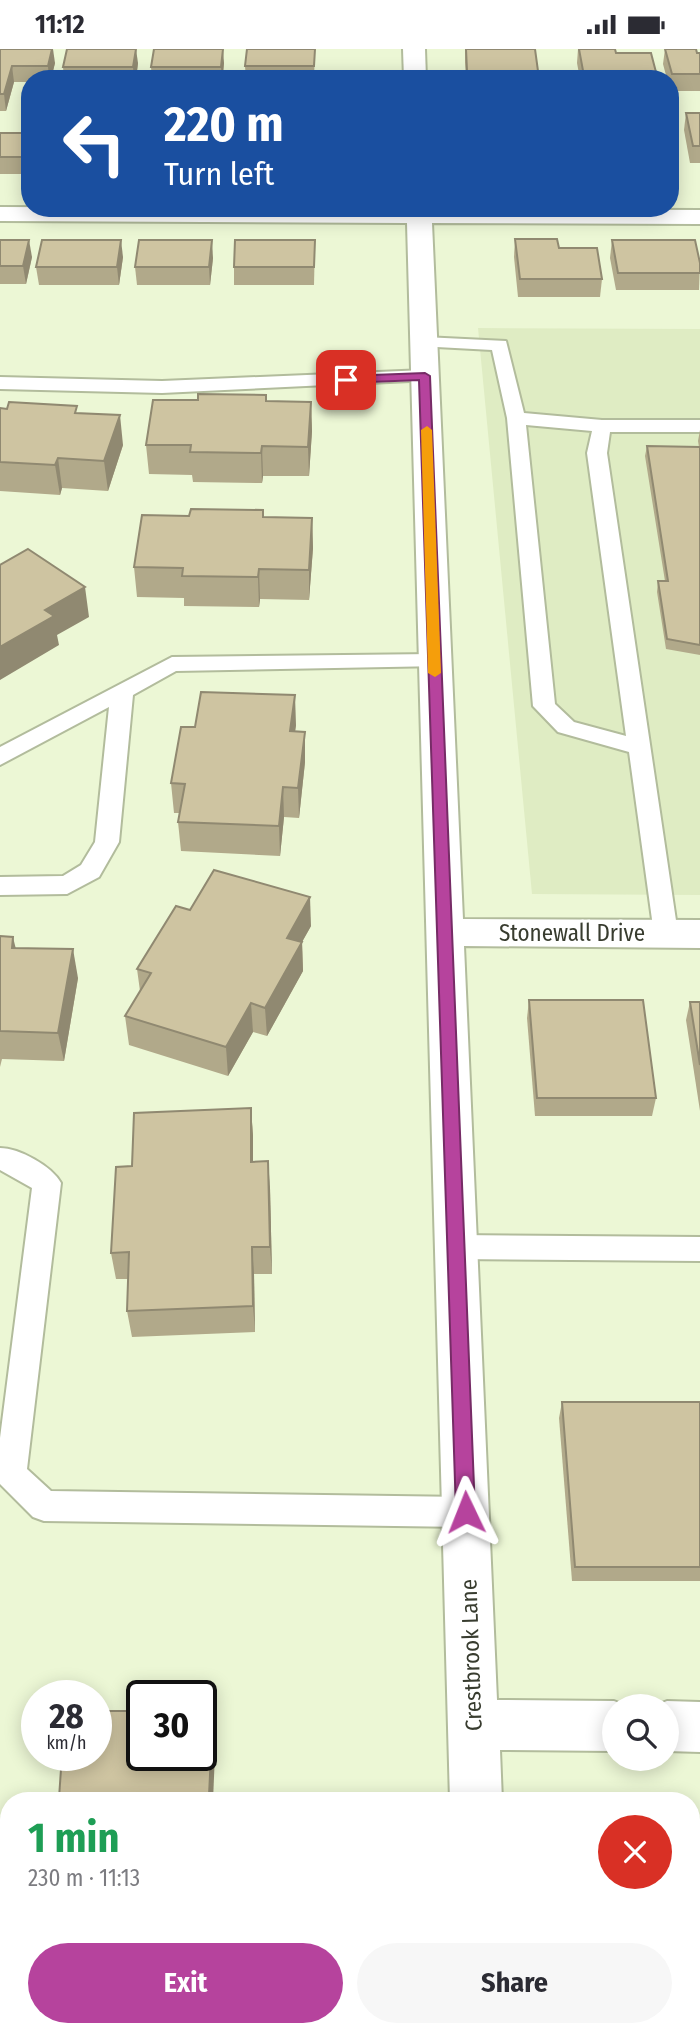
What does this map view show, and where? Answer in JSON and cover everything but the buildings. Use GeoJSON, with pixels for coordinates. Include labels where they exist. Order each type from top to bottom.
{"type":"FeatureCollection","features":[{"type":"Feature","properties":{"kind":"street"},"geometry":{"type":"LineString","coordinates":[[414,49],[415,70]]}},
{"type":"Feature","properties":{"kind":"street"},"geometry":{"type":"LineString","coordinates":[[0,214],[21,214]]}},
{"type":"Feature","properties":{"kind":"street","name":"Crestbrook Lane"},"geometry":{"type":"LineString","coordinates":[[419,217],[476,1792]]}},
{"type":"Feature","properties":{"kind":"street"},"geometry":{"type":"LineString","coordinates":[[679,217],[700,217]]}},
{"type":"Feature","properties":{"kind":"street","name":"Stonewall Drive"},"geometry":{"type":"LineString","coordinates":[[443,932],[683,934]]}},
{"type":"Feature","properties":{"kind":"street"},"geometry":{"type":"LineString","coordinates":[[474,1725],[602,1726]]}},
{"type":"Feature","properties":{"kind":"street"},"geometry":{"type":"LineString","coordinates":[[679,1726],[700,1727]]}},
{"type":"Feature","properties":{"kind":"lane"},"geometry":{"type":"LineString","coordinates":[[0,383],[162,387],[424,359],[500,345],[516,418],[544,706],[566,727],[640,748]]}},
{"type":"Feature","properties":{"kind":"lane"},"geometry":{"type":"LineString","coordinates":[[516,418],[602,426],[700,426]]}},
{"type":"Feature","properties":{"kind":"lane"},"geometry":{"type":"LineString","coordinates":[[602,426],[597,453],[640,748],[683,934]]}},
{"type":"Feature","properties":{"kind":"lane"},"geometry":{"type":"LineString","coordinates":[[0,757],[172,664],[434,661]]}},
{"type":"Feature","properties":{"kind":"lane"},"geometry":{"type":"LineString","coordinates":[[0,886],[67,885],[90,871],[107,842],[122,692]]}},
{"type":"Feature","properties":{"kind":"lane"},"geometry":{"type":"LineString","coordinates":[[0,1159],[8,1159],[47,1183],[6,1468],[44,1506],[466,1512]]}},
{"type":"Feature","properties":{"kind":"lane"},"geometry":{"type":"LineString","coordinates":[[456,1247],[700,1249]]}},
{"type":"Feature","properties":{"kind":"shaded area"},"geometry":{"type":"Polygon","coordinates":[[[478,328],[700,329],[700,895],[532,894],[478,328]]]}},
{"type":"Feature","properties":{"kind":"slow traffic"},"geometry":{"type":"LineString","coordinates":[[427,430],[435,673]]}},
{"type":"Feature","properties":{"kind":"route"},"geometry":{"type":"LineString","coordinates":[[346,380],[425,376],[466,1512]]}}]}
